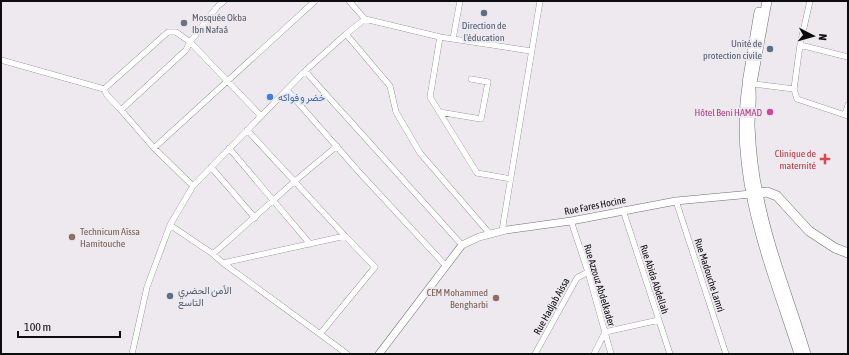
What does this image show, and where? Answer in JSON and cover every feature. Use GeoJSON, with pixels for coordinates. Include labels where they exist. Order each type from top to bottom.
{"type":"FeatureCollection","features":[{"type":"Feature","properties":{"kind":"main road"},"geometry":{"type":"LineString","coordinates":[[761,1],[749,61],[750,125],[754,194],[762,241],[799,354]]}},
{"type":"Feature","properties":{"kind":"main road"},"geometry":{"type":"LineString","coordinates":[[750,85],[767,1]]}},
{"type":"Feature","properties":{"kind":"main road","name":"Rue Fares Hocine"},"geometry":{"type":"LineString","coordinates":[[754,194],[767,192],[777,196],[809,231],[835,248],[848,253]]}},
{"type":"Feature","properties":{"kind":"main road"},"geometry":{"type":"LineString","coordinates":[[754,194],[806,354]]}},
{"type":"Feature","properties":{"kind":"street"},"geometry":{"type":"LineString","coordinates":[[121,110],[186,50],[190,42],[217,7],[224,1]]}},
{"type":"Feature","properties":{"kind":"street"},"geometry":{"type":"LineString","coordinates":[[154,148],[315,1]]}},
{"type":"Feature","properties":{"kind":"street"},"geometry":{"type":"LineString","coordinates":[[349,1],[365,19],[440,37],[531,51]]}},
{"type":"Feature","properties":{"kind":"street"},"geometry":{"type":"LineString","coordinates":[[453,39],[460,1]]}},
{"type":"Feature","properties":{"kind":"street"},"geometry":{"type":"LineString","coordinates":[[502,231],[540,1]]}},
{"type":"Feature","properties":{"kind":"street"},"geometry":{"type":"LineString","coordinates":[[810,1],[800,45],[794,89],[798,99],[847,116],[848,105]]}},
{"type":"Feature","properties":{"kind":"street"},"geometry":{"type":"LineString","coordinates":[[132,354],[147,287],[170,225],[193,186],[305,71],[365,19]]}},
{"type":"Feature","properties":{"kind":"street"},"geometry":{"type":"LineString","coordinates":[[104,89],[168,32],[176,32],[190,42],[261,116]]}},
{"type":"Feature","properties":{"kind":"street"},"geometry":{"type":"LineString","coordinates":[[346,34],[390,86],[396,112],[420,153],[490,234]]}},
{"type":"Feature","properties":{"kind":"street"},"geometry":{"type":"LineString","coordinates":[[440,37],[430,97],[477,172],[510,179]]}},
{"type":"Feature","properties":{"kind":"street"},"geometry":{"type":"LineString","coordinates":[[800,45],[848,57]]}},
{"type":"Feature","properties":{"kind":"street"},"geometry":{"type":"LineString","coordinates":[[1,60],[104,89],[107,95],[154,148],[193,186]]}},
{"type":"Feature","properties":{"kind":"street"},"geometry":{"type":"LineString","coordinates":[[305,71],[462,245]]}},
{"type":"Feature","properties":{"kind":"street"},"geometry":{"type":"LineString","coordinates":[[439,112],[481,119],[488,82],[471,79]]}},
{"type":"Feature","properties":{"kind":"street"},"geometry":{"type":"LineString","coordinates":[[750,85],[794,89]]}},
{"type":"Feature","properties":{"kind":"street"},"geometry":{"type":"LineString","coordinates":[[287,90],[359,172],[446,266]]}},
{"type":"Feature","properties":{"kind":"street"},"geometry":{"type":"LineString","coordinates":[[247,130],[374,267],[320,334]]}},
{"type":"Feature","properties":{"kind":"street"},"geometry":{"type":"LineString","coordinates":[[213,254],[337,146]]}},
{"type":"Feature","properties":{"kind":"street"},"geometry":{"type":"LineString","coordinates":[[229,148],[310,244]]}},
{"type":"Feature","properties":{"kind":"street"},"geometry":{"type":"LineString","coordinates":[[211,167],[255,218]]}},
{"type":"Feature","properties":{"kind":"street","name":"Rue Fares Hocine"},"geometry":{"type":"LineString","coordinates":[[380,354],[462,245],[479,237],[502,231],[571,221],[676,201],[754,194]]}},
{"type":"Feature","properties":{"kind":"street","name":"Rue Madouche Lamri"},"geometry":{"type":"LineString","coordinates":[[676,201],[726,354]]}},
{"type":"Feature","properties":{"kind":"street","name":"Rue Abida Abdellah"},"geometry":{"type":"LineString","coordinates":[[623,210],[670,354]]}},
{"type":"Feature","properties":{"kind":"street","name":"Rue Azzouz Abdelkader"},"geometry":{"type":"LineString","coordinates":[[571,221],[588,272],[611,354]]}},
{"type":"Feature","properties":{"kind":"street"},"geometry":{"type":"LineString","coordinates":[[170,225],[213,254],[223,263],[347,354]]}},
{"type":"Feature","properties":{"kind":"street"},"geometry":{"type":"LineString","coordinates":[[223,263],[345,236]]}},
{"type":"Feature","properties":{"kind":"street","name":"Rue Hadjab Aissa"},"geometry":{"type":"LineString","coordinates":[[535,354],[577,278],[588,272]]}},
{"type":"Feature","properties":{"kind":"street"},"geometry":{"type":"LineString","coordinates":[[594,354],[604,332],[659,320]]}},
{"type":"Feature","properties":{"kind":"place","name":"Direction de l'éducation"},"geometry":{"type":"Point","coordinates":[484,13]}},
{"type":"Feature","properties":{"kind":"place","name":"Mosquée Okba Ibn Nafaâ"},"geometry":{"type":"Point","coordinates":[184,23]}},
{"type":"Feature","properties":{"kind":"place","name":"Unité de protection civile"},"geometry":{"type":"Point","coordinates":[770,49]}},
{"type":"Feature","properties":{"kind":"place","name":"خضر و فواكه"},"geometry":{"type":"Point","coordinates":[270,97]}},
{"type":"Feature","properties":{"kind":"place","name":"Hôtel Beni HAMAD"},"geometry":{"type":"Point","coordinates":[770,112]}},
{"type":"Feature","properties":{"kind":"place","name":"Clinique de maternité"},"geometry":{"type":"Point","coordinates":[825,159]}},
{"type":"Feature","properties":{"kind":"place","name":"Technicum Aïssa Hamitouche"},"geometry":{"type":"Point","coordinates":[72,237]}},
{"type":"Feature","properties":{"kind":"place","name":"الأمن الحضري التاسع"},"geometry":{"type":"Point","coordinates":[170,296]}},
{"type":"Feature","properties":{"kind":"place","name":"CEM Mohammed Bengharbi"},"geometry":{"type":"Point","coordinates":[496,298]}}]}
